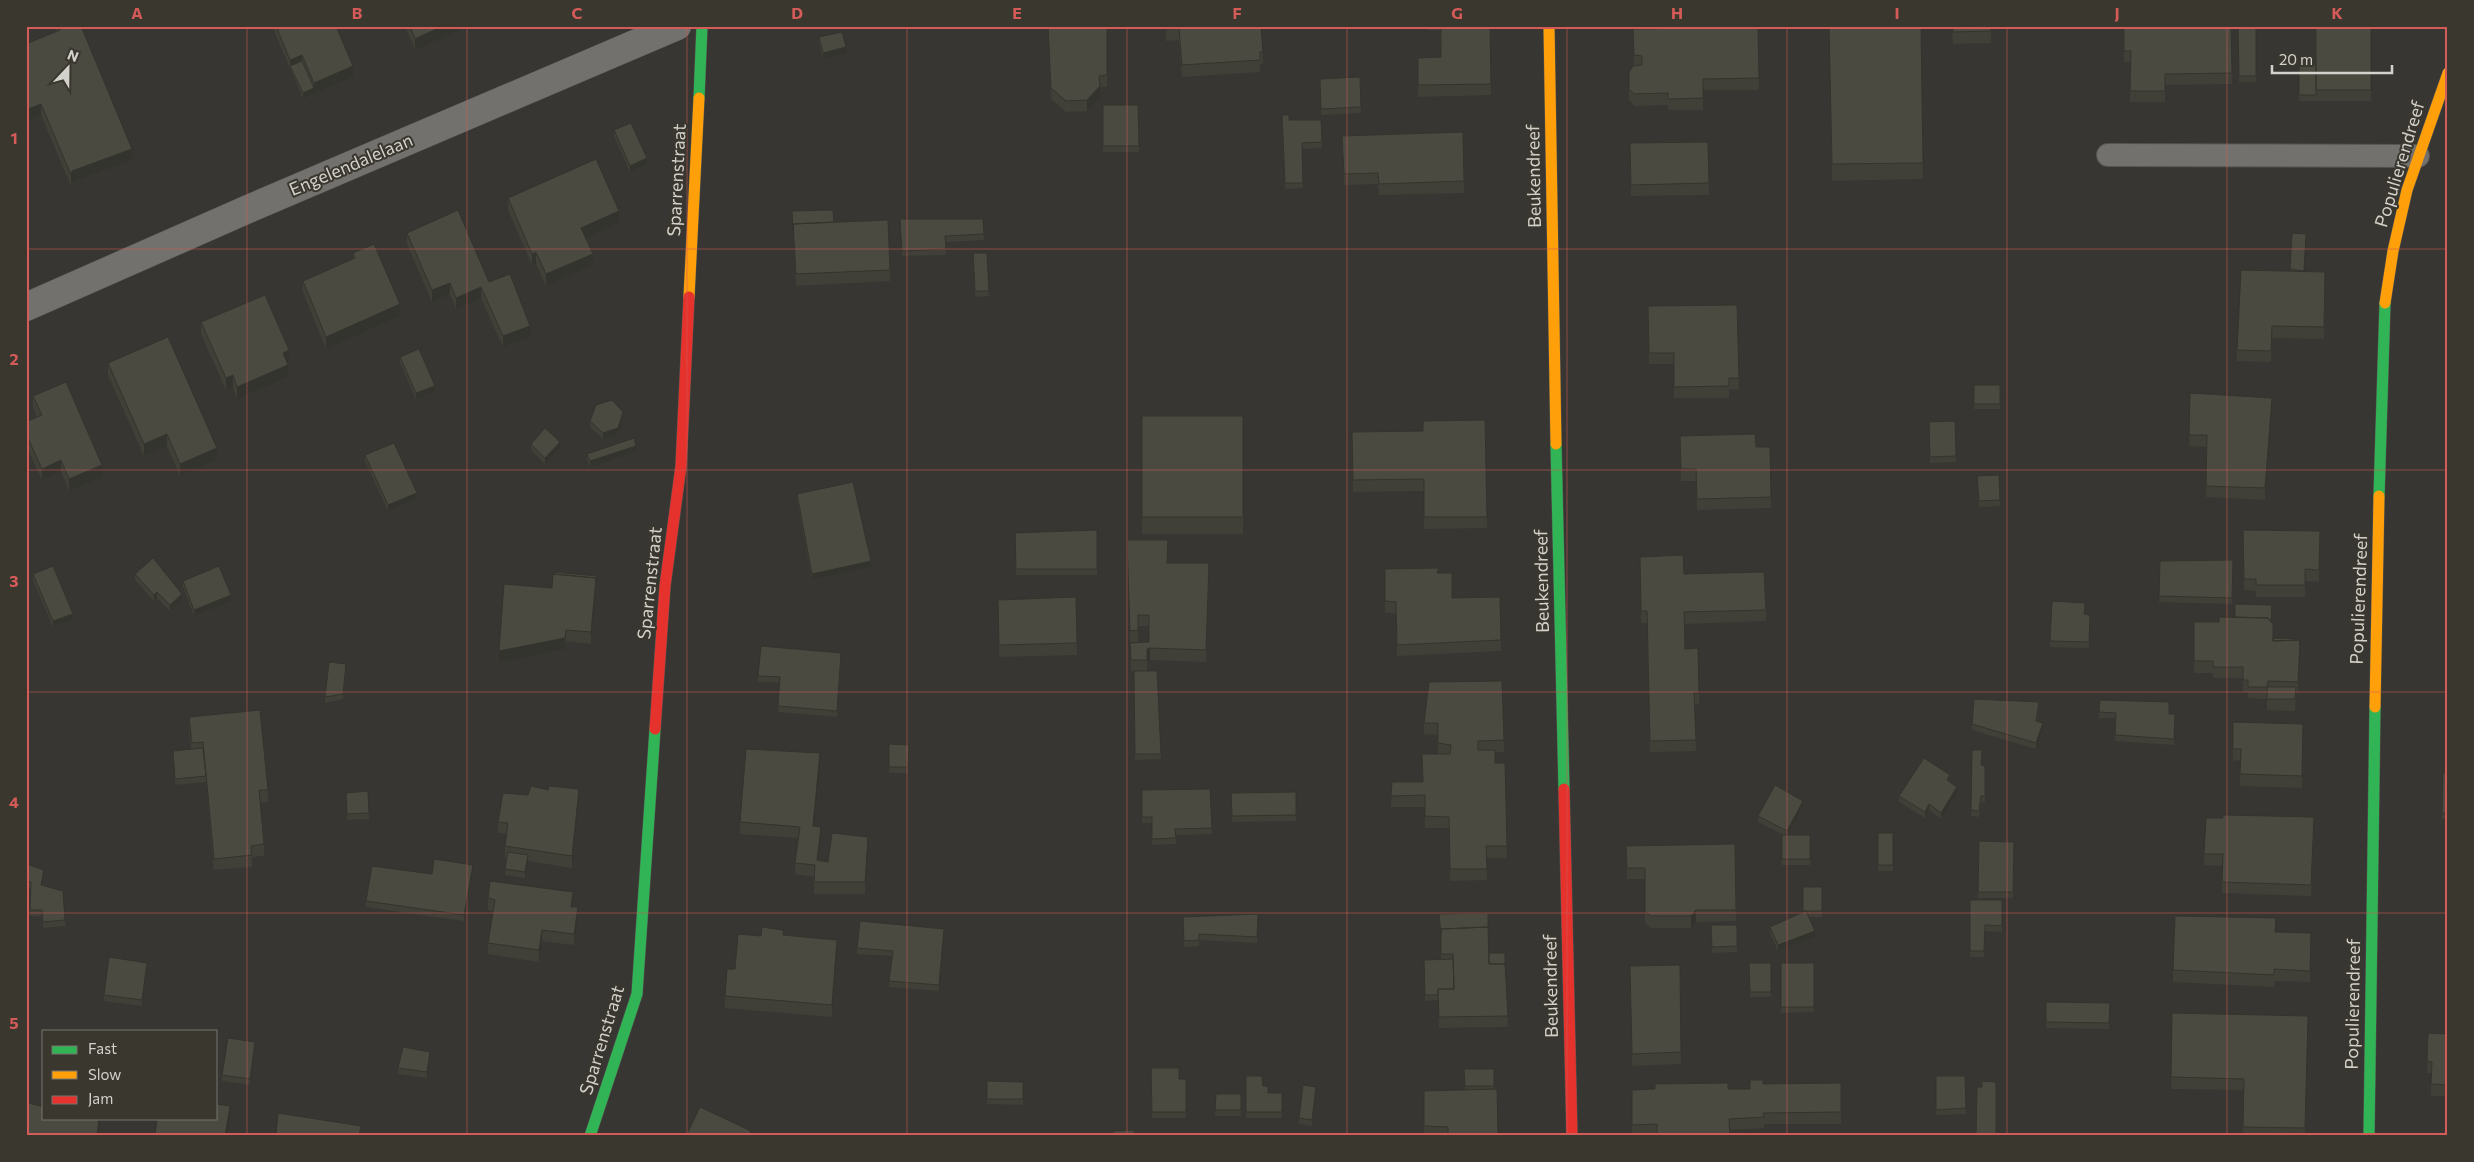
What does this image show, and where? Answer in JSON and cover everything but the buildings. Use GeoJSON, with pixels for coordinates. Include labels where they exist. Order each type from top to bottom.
{"type":"FeatureCollection","features":[{"type":"Feature","properties":{"kind":"street","name":"Engelendalelaan"},"geometry":{"type":"LineString","coordinates":[[26,307],[246,210],[677,26]]}},
{"type":"Feature","properties":{"kind":"street","name":"Sparrenstraat"},"geometry":{"type":"LineString","coordinates":[[590,1136],[637,994],[665,586],[681,466],[702,26]]}},
{"type":"Feature","properties":{"kind":"street","name":"Beukendreef"},"geometry":{"type":"LineString","coordinates":[[1550,26],[1552,257],[1572,1136]]}},
{"type":"Feature","properties":{"kind":"street","name":"Populierendreef"},"geometry":{"type":"LineString","coordinates":[[2369,1136],[2375,674],[2384,311],[2395,242],[2407,190],[2448,73]]}},
{"type":"Feature","properties":{"kind":"lane"},"geometry":{"type":"LineString","coordinates":[[2108,155],[2418,156]]}},
{"type":"Feature","properties":{"kind":"traffic: fast"},"geometry":{"type":"LineString","coordinates":[[699,98],[702,26]]}},
{"type":"Feature","properties":{"kind":"traffic: fast"},"geometry":{"type":"LineString","coordinates":[[2379,496],[2385,303]]}},
{"type":"Feature","properties":{"kind":"traffic: fast"},"geometry":{"type":"LineString","coordinates":[[1556,444],[1564,789]]}},
{"type":"Feature","properties":{"kind":"traffic: fast"},"geometry":{"type":"LineString","coordinates":[[2369,1136],[2375,707]]}},
{"type":"Feature","properties":{"kind":"traffic: fast"},"geometry":{"type":"LineString","coordinates":[[590,1136],[637,994],[655,729]]}},
{"type":"Feature","properties":{"kind":"traffic: slow"},"geometry":{"type":"LineString","coordinates":[[1549,26],[1556,444]]}},
{"type":"Feature","properties":{"kind":"traffic: slow"},"geometry":{"type":"LineString","coordinates":[[2385,303],[2393,251],[2407,190],[2448,73]]}},
{"type":"Feature","properties":{"kind":"traffic: slow"},"geometry":{"type":"LineString","coordinates":[[689,297],[699,98]]}},
{"type":"Feature","properties":{"kind":"traffic: slow"},"geometry":{"type":"LineString","coordinates":[[2375,707],[2379,496]]}},
{"type":"Feature","properties":{"kind":"traffic: jam"},"geometry":{"type":"LineString","coordinates":[[655,729],[665,586],[681,466],[689,297]]}},
{"type":"Feature","properties":{"kind":"traffic: jam"},"geometry":{"type":"LineString","coordinates":[[1564,789],[1572,1136]]}}]}
